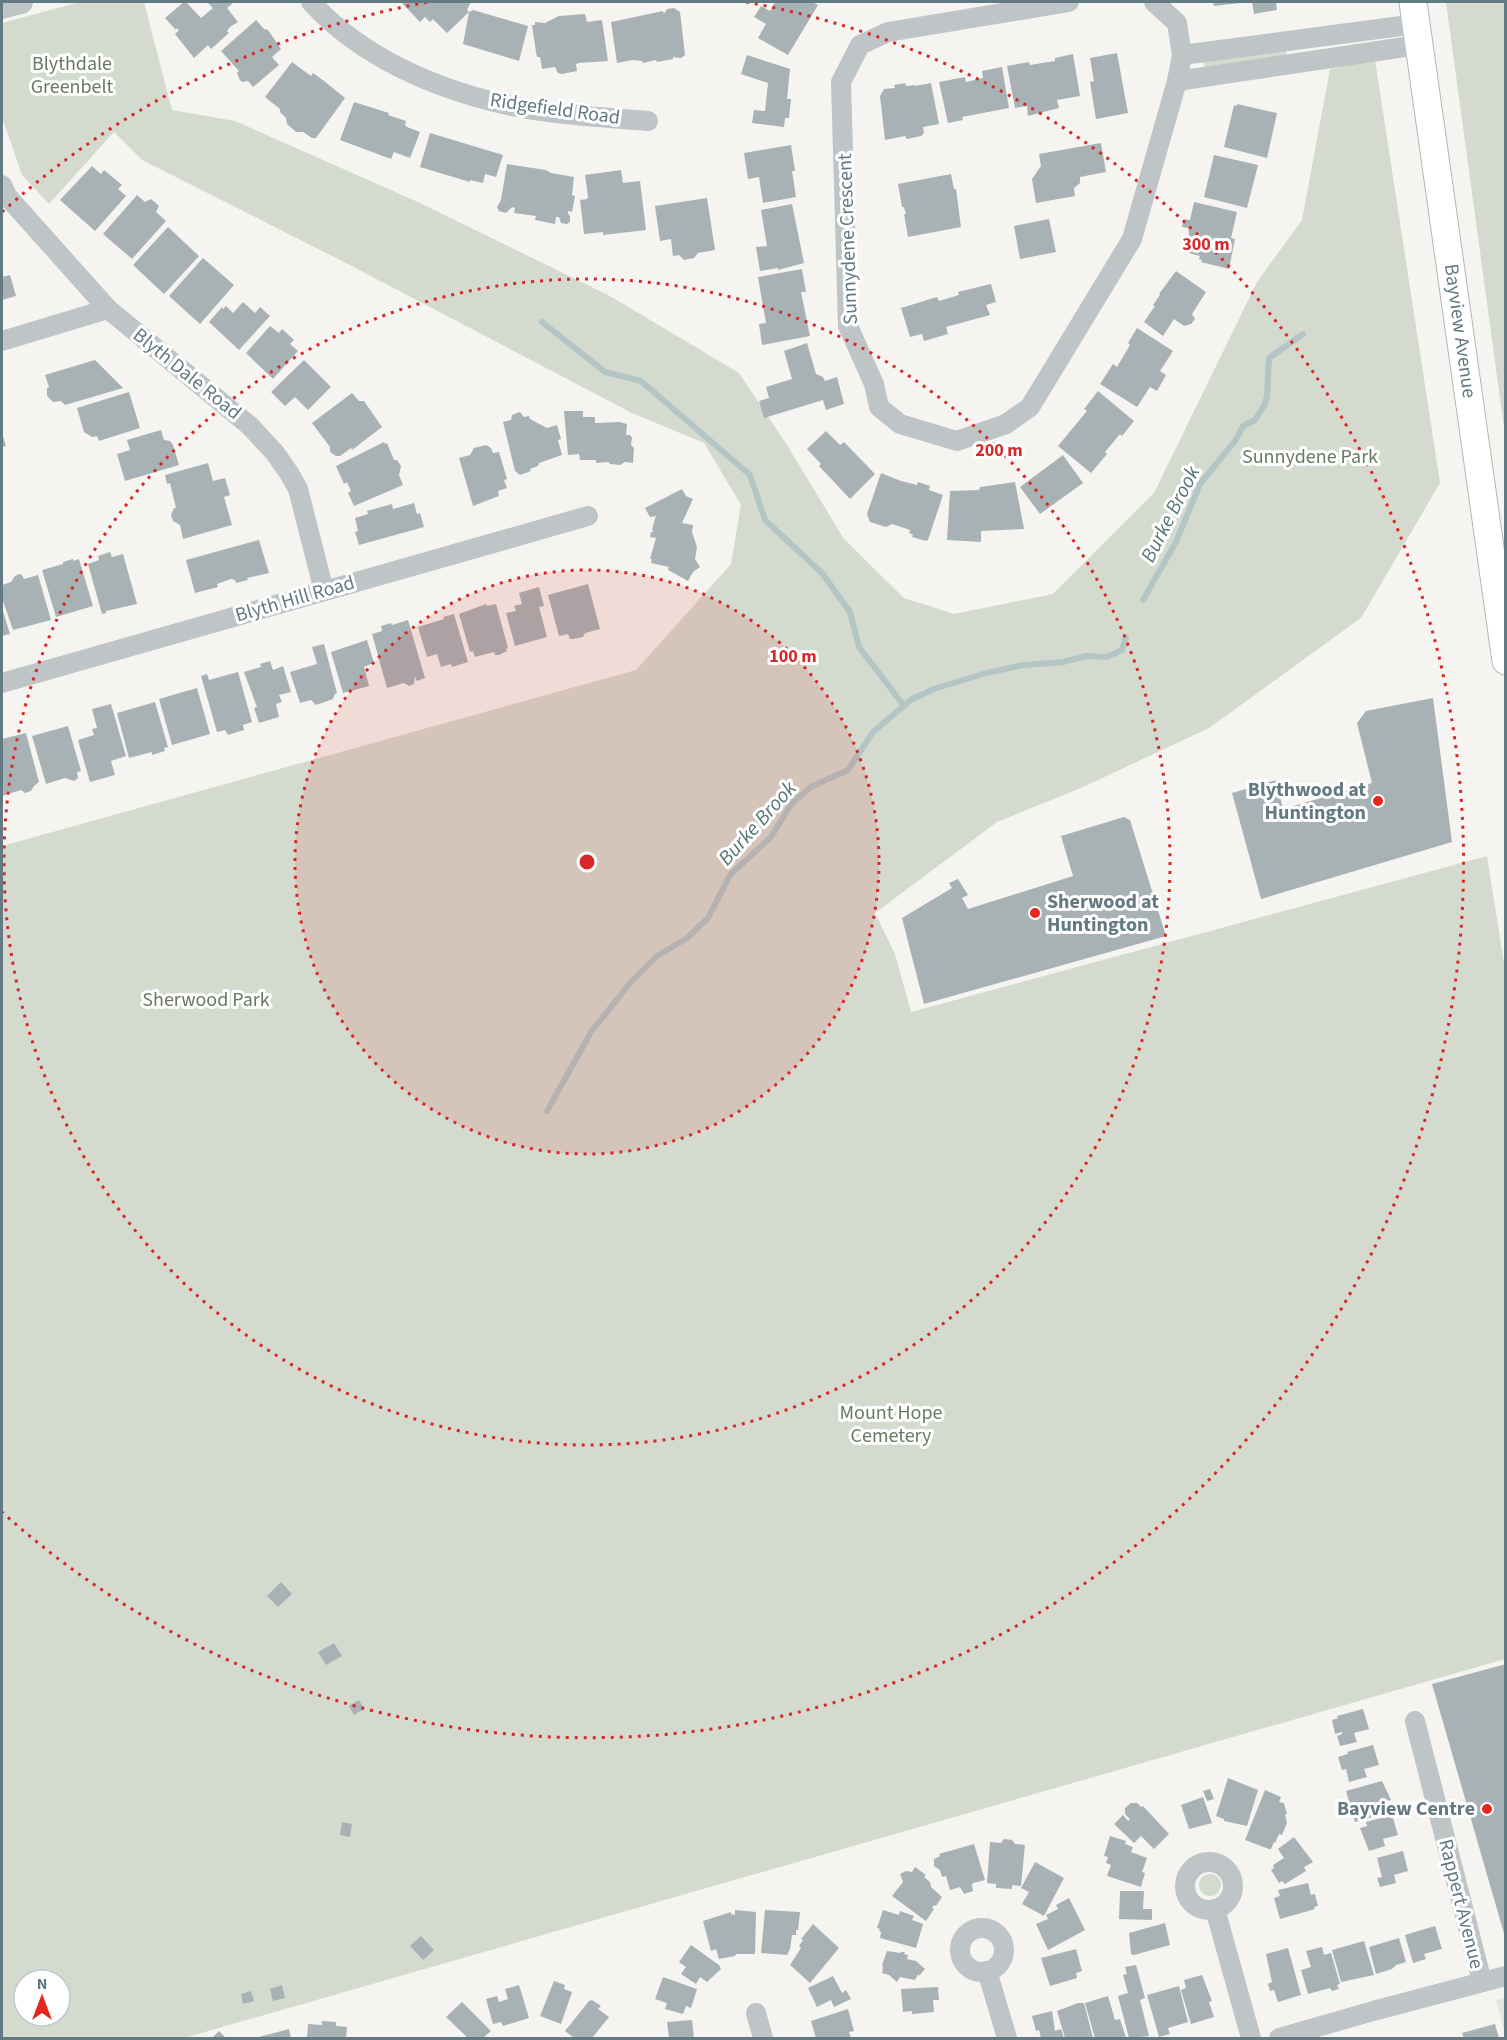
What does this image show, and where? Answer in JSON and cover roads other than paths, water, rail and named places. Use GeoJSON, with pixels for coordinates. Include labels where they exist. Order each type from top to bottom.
{"type":"FeatureCollection","features":[{"type":"Feature","properties":{"kind":"main road","name":"Bayview Avenue"},"geometry":{"type":"LineString","coordinates":[[1416,23],[1506,661]]}},
{"type":"Feature","properties":{"kind":"street"},"geometry":{"type":"LineString","coordinates":[[2,7],[21,2]]}},
{"type":"Feature","properties":{"kind":"street","name":"Ridgefield Road"},"geometry":{"type":"LineString","coordinates":[[311,2],[344,32],[383,59],[413,74],[474,97],[537,110],[648,120]]}},
{"type":"Feature","properties":{"kind":"street","name":"Sunnydene Crescent"},"geometry":{"type":"LineString","coordinates":[[1069,2],[888,32],[860,45],[842,82],[848,326],[874,384],[879,407],[900,424],[957,441],[1006,424],[1030,407],[1132,239],[1177,81],[1182,55],[1178,23],[1154,2]]}},
{"type":"Feature","properties":{"kind":"street"},"geometry":{"type":"LineString","coordinates":[[1177,81],[1310,62],[1416,23]]}},
{"type":"Feature","properties":{"kind":"street"},"geometry":{"type":"LineString","coordinates":[[1182,55],[1416,23]]}},
{"type":"Feature","properties":{"kind":"street"},"geometry":{"type":"LineString","coordinates":[[1307,39],[1310,62]]}},
{"type":"Feature","properties":{"kind":"street","name":"Blyth Dale Road"},"geometry":{"type":"LineString","coordinates":[[2,185],[7,196],[108,309],[250,426],[275,453],[298,489],[324,591]]}},
{"type":"Feature","properties":{"kind":"street"},"geometry":{"type":"LineString","coordinates":[[2,341],[108,309]]}},
{"type":"Feature","properties":{"kind":"street","name":"Blyth Hill Road"},"geometry":{"type":"LineString","coordinates":[[2,683],[588,516]]}},
{"type":"Feature","properties":{"kind":"street","name":"Rappert Avenue"},"geometry":{"type":"LineString","coordinates":[[1414,1720],[1482,1982]]}},
{"type":"Feature","properties":{"kind":"street"},"geometry":{"type":"LineString","coordinates":[[1215,1909],[1251,2038]]}},
{"type":"Feature","properties":{"kind":"street"},"geometry":{"type":"LineString","coordinates":[[987,1971],[1007,2038]]}},
{"type":"Feature","properties":{"kind":"street"},"geometry":{"type":"LineString","coordinates":[[1279,2038],[1506,1976]]}},
{"type":"Feature","properties":{"kind":"street"},"geometry":{"type":"LineString","coordinates":[[756,2013],[763,2038]]}},
{"type":"Feature","properties":{"kind":"waterway"},"geometry":{"type":"LineString","coordinates":[[542,322],[605,372],[641,381],[750,475],[765,520],[822,573],[850,612],[859,647],[904,706]]}},
{"type":"Feature","properties":{"kind":"waterway","name":"Burke Brook"},"geometry":{"type":"LineString","coordinates":[[1143,600],[1176,542],[1200,484],[1235,441],[1243,426],[1255,420],[1264,406],[1267,397],[1269,358],[1303,334]]}},
{"type":"Feature","properties":{"kind":"waterway","name":"Burke Brook"},"geometry":{"type":"LineString","coordinates":[[547,1111],[591,1032],[631,982],[657,956],[687,938],[708,918],[730,875],[771,837],[792,803],[811,787],[848,770],[873,732],[912,699],[934,689],[986,673],[1024,665],[1063,662],[1086,656],[1107,657],[1122,650],[1126,637]]}},
{"type":"Feature","properties":{"kind":"place","name":"Blythwood at Huntington"},"geometry":{"type":"Point","coordinates":[1378,801]}},
{"type":"Feature","properties":{"kind":"place","name":"Sherwood at Huntington"},"geometry":{"type":"Point","coordinates":[1035,913]}},
{"type":"Feature","properties":{"kind":"place","name":"Bayview Centre"},"geometry":{"type":"Point","coordinates":[1487,1809]}},
{"type":"Feature","properties":{"kind":"park label","name":"Blythdale Greenbelt"},"geometry":{"type":"Point","coordinates":[72,76]}},
{"type":"Feature","properties":{"kind":"park label","name":"Sunnydene Park"},"geometry":{"type":"Point","coordinates":[1310,457]}},
{"type":"Feature","properties":{"kind":"park label","name":"Sherwood Park"},"geometry":{"type":"Point","coordinates":[206,1000]}},
{"type":"Feature","properties":{"kind":"park label","name":"Mount Hope Cemetery"},"geometry":{"type":"Point","coordinates":[891,1424]}}]}
